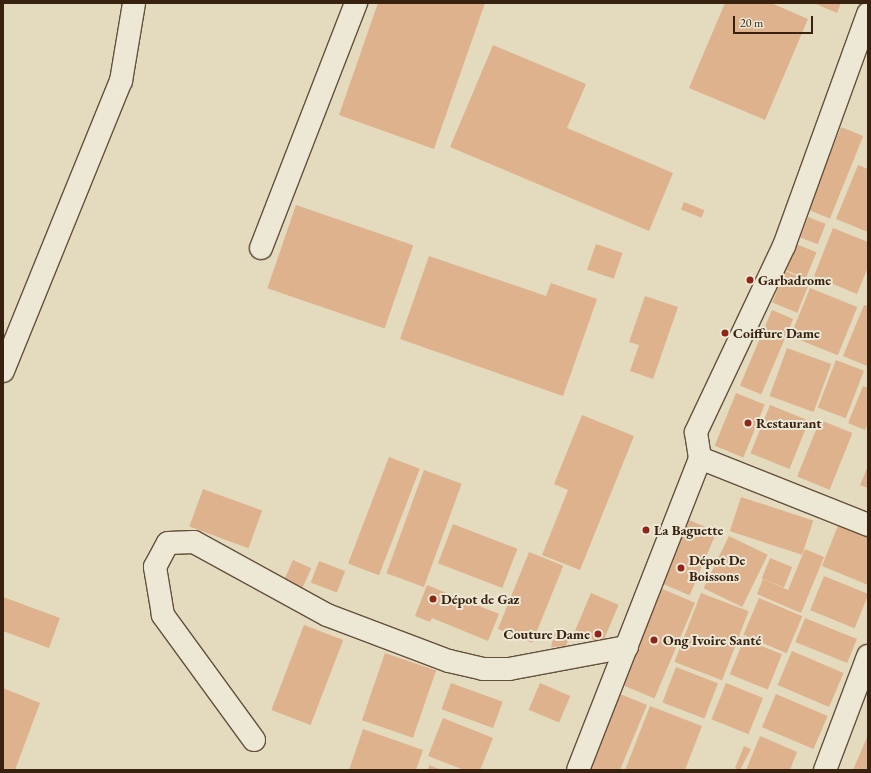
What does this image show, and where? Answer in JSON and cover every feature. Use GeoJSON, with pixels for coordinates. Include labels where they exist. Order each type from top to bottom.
{"type":"FeatureCollection","features":[{"type":"Feature","properties":{"kind":"street"},"geometry":{"type":"LineString","coordinates":[[3,371],[121,81],[134,3]]}},
{"type":"Feature","properties":{"kind":"street"},"geometry":{"type":"LineString","coordinates":[[261,248],[356,3]]}},
{"type":"Feature","properties":{"kind":"street"},"geometry":{"type":"LineString","coordinates":[[578,770],[700,458],[696,432],[784,246],[867,20]]}},
{"type":"Feature","properties":{"kind":"street"},"geometry":{"type":"LineString","coordinates":[[700,458],[868,526]]}},
{"type":"Feature","properties":{"kind":"street"},"geometry":{"type":"LineString","coordinates":[[254,740],[163,615],[155,567],[168,543],[194,542],[327,615],[449,661],[483,669],[509,669],[627,647]]}},
{"type":"Feature","properties":{"kind":"street"},"geometry":{"type":"LineString","coordinates":[[825,770],[868,656]]}},
{"type":"Feature","properties":{"kind":"building"},"geometry":{"type":"Polygon","coordinates":[[[378,3],[485,3],[434,149],[339,115],[378,3]]]}},
{"type":"Feature","properties":{"kind":"building"},"geometry":{"type":"Polygon","coordinates":[[[725,3],[771,3],[808,19],[765,120],[689,88],[725,3]]]}},
{"type":"Feature","properties":{"kind":"building"},"geometry":{"type":"Polygon","coordinates":[[[814,3],[841,3],[837,13],[814,3]]]}},
{"type":"Feature","properties":{"kind":"building"},"geometry":{"type":"Polygon","coordinates":[[[493,45],[586,84],[567,128],[673,173],[649,231],[450,147],[493,45]]]}},
{"type":"Feature","properties":{"kind":"building"},"geometry":{"type":"Polygon","coordinates":[[[841,127],[863,136],[830,219],[808,210],[841,127]]]}},
{"type":"Feature","properties":{"kind":"building"},"geometry":{"type":"Polygon","coordinates":[[[858,165],[868,169],[868,232],[836,219],[858,165]]]}},
{"type":"Feature","properties":{"kind":"building"},"geometry":{"type":"Polygon","coordinates":[[[684,202],[704,210],[701,218],[681,209],[684,202]]]}},
{"type":"Feature","properties":{"kind":"building"},"geometry":{"type":"Polygon","coordinates":[[[296,205],[413,245],[385,329],[267,288],[296,205]]]}},
{"type":"Feature","properties":{"kind":"building"},"geometry":{"type":"Polygon","coordinates":[[[808,217],[826,224],[818,244],[800,238],[808,217]]]}},
{"type":"Feature","properties":{"kind":"building"},"geometry":{"type":"Polygon","coordinates":[[[833,228],[868,242],[868,267],[857,294],[814,276],[833,228]]]}},
{"type":"Feature","properties":{"kind":"building"},"geometry":{"type":"Polygon","coordinates":[[[596,244],[622,253],[614,279],[587,270],[596,244]]]}},
{"type":"Feature","properties":{"kind":"building"},"geometry":{"type":"Polygon","coordinates":[[[796,244],[816,252],[806,278],[786,270],[796,244]]]}},
{"type":"Feature","properties":{"kind":"building"},"geometry":{"type":"Polygon","coordinates":[[[429,256],[546,296],[551,283],[597,299],[563,396],[400,339],[429,256]]]}},
{"type":"Feature","properties":{"kind":"building"},"geometry":{"type":"Polygon","coordinates":[[[785,271],[810,281],[797,313],[772,303],[785,271]]]}},
{"type":"Feature","properties":{"kind":"building"},"geometry":{"type":"Polygon","coordinates":[[[810,288],[857,307],[838,355],[791,336],[810,288]]]}},
{"type":"Feature","properties":{"kind":"building"},"geometry":{"type":"Polygon","coordinates":[[[645,296],[678,307],[653,379],[630,371],[639,345],[629,342],[645,296]]]}},
{"type":"Feature","properties":{"kind":"building"},"geometry":{"type":"Polygon","coordinates":[[[864,305],[868,306],[867,366],[843,356],[864,305]]]}},
{"type":"Feature","properties":{"kind":"building"},"geometry":{"type":"Polygon","coordinates":[[[772,310],[793,319],[761,394],[740,385],[772,310]]]}},
{"type":"Feature","properties":{"kind":"building"},"geometry":{"type":"Polygon","coordinates":[[[787,348],[831,364],[814,412],[770,396],[787,348]]]}},
{"type":"Feature","properties":{"kind":"building"},"geometry":{"type":"Polygon","coordinates":[[[836,360],[864,371],[846,418],[818,408],[836,360]]]}},
{"type":"Feature","properties":{"kind":"building"},"geometry":{"type":"Polygon","coordinates":[[[863,386],[868,388],[868,423],[865,430],[848,423],[863,386]]]}},
{"type":"Feature","properties":{"kind":"building"},"geometry":{"type":"Polygon","coordinates":[[[736,393],[765,405],[743,457],[715,446],[736,393]]]}},
{"type":"Feature","properties":{"kind":"building"},"geometry":{"type":"Polygon","coordinates":[[[770,405],[809,421],[789,469],[751,453],[770,405]]]}},
{"type":"Feature","properties":{"kind":"building"},"geometry":{"type":"Polygon","coordinates":[[[582,415],[634,436],[580,570],[542,555],[568,490],[554,484],[582,415]]]}},
{"type":"Feature","properties":{"kind":"building"},"geometry":{"type":"Polygon","coordinates":[[[820,420],[852,433],[830,490],[797,477],[820,420]]]}},
{"type":"Feature","properties":{"kind":"building"},"geometry":{"type":"Polygon","coordinates":[[[389,457],[420,469],[379,575],[348,563],[389,457]]]}},
{"type":"Feature","properties":{"kind":"building"},"geometry":{"type":"Polygon","coordinates":[[[868,466],[868,488],[860,485],[868,466]]]}},
{"type":"Feature","properties":{"kind":"building"},"geometry":{"type":"Polygon","coordinates":[[[424,470],[462,484],[424,587],[386,573],[424,470]]]}},
{"type":"Feature","properties":{"kind":"building"},"geometry":{"type":"Polygon","coordinates":[[[203,489],[262,511],[249,548],[189,527],[203,489]]]}},
{"type":"Feature","properties":{"kind":"building"},"geometry":{"type":"Polygon","coordinates":[[[741,497],[813,520],[802,555],[730,531],[741,497]]]}},
{"type":"Feature","properties":{"kind":"building"},"geometry":{"type":"Polygon","coordinates":[[[689,520],[717,532],[690,595],[662,584],[689,520]]]}},
{"type":"Feature","properties":{"kind":"building"},"geometry":{"type":"Polygon","coordinates":[[[839,523],[868,535],[868,585],[822,566],[839,523]]]}},
{"type":"Feature","properties":{"kind":"building"},"geometry":{"type":"Polygon","coordinates":[[[453,524],[517,549],[502,588],[438,563],[453,524]]]}},
{"type":"Feature","properties":{"kind":"building"},"geometry":{"type":"Polygon","coordinates":[[[729,536],[768,555],[742,607],[704,588],[729,536]]]}},
{"type":"Feature","properties":{"kind":"building"},"geometry":{"type":"Polygon","coordinates":[[[805,549],[824,557],[801,613],[757,594],[763,579],[788,590],[805,549]]]}},
{"type":"Feature","properties":{"kind":"building"},"geometry":{"type":"Polygon","coordinates":[[[529,552],[563,566],[532,643],[498,629],[529,552]]]}},
{"type":"Feature","properties":{"kind":"building"},"geometry":{"type":"Polygon","coordinates":[[[770,558],[792,567],[784,587],[762,578],[770,558]]]}},
{"type":"Feature","properties":{"kind":"building"},"geometry":{"type":"Polygon","coordinates":[[[293,560],[311,568],[300,594],[282,586],[293,560]]]}},
{"type":"Feature","properties":{"kind":"building"},"geometry":{"type":"Polygon","coordinates":[[[319,561],[345,571],[337,593],[311,582],[319,561]]]}},
{"type":"Feature","properties":{"kind":"building"},"geometry":{"type":"Polygon","coordinates":[[[824,576],[868,594],[855,628],[810,610],[824,576]]]}},
{"type":"Feature","properties":{"kind":"building"},"geometry":{"type":"Polygon","coordinates":[[[427,585],[499,614],[488,641],[432,618],[430,622],[415,616],[427,585]]]}},
{"type":"Feature","properties":{"kind":"building"},"geometry":{"type":"Polygon","coordinates":[[[660,588],[695,603],[654,699],[619,684],[660,588]]]}},
{"type":"Feature","properties":{"kind":"building"},"geometry":{"type":"Polygon","coordinates":[[[591,593],[619,605],[602,643],[575,632],[591,593]]]}},
{"type":"Feature","properties":{"kind":"building"},"geometry":{"type":"Polygon","coordinates":[[[701,593],[749,611],[722,680],[674,662],[701,593]]]}},
{"type":"Feature","properties":{"kind":"building"},"geometry":{"type":"Polygon","coordinates":[[[3,597],[60,618],[49,648],[3,631],[3,597]]]}},
{"type":"Feature","properties":{"kind":"building"},"geometry":{"type":"Polygon","coordinates":[[[759,598],[802,616],[787,653],[743,635],[759,598]]]}},
{"type":"Feature","properties":{"kind":"building"},"geometry":{"type":"Polygon","coordinates":[[[805,618],[857,639],[847,663],[795,642],[805,618]]]}},
{"type":"Feature","properties":{"kind":"building"},"geometry":{"type":"Polygon","coordinates":[[[304,625],[343,640],[311,725],[271,710],[304,625]]]}},
{"type":"Feature","properties":{"kind":"building"},"geometry":{"type":"Polygon","coordinates":[[[556,628],[570,633],[566,646],[551,647],[556,628]]]}},
{"type":"Feature","properties":{"kind":"building"},"geometry":{"type":"Polygon","coordinates":[[[744,639],[782,654],[768,690],[730,674],[744,639]]]}},
{"type":"Feature","properties":{"kind":"building"},"geometry":{"type":"Polygon","coordinates":[[[792,651],[844,673],[829,707],[778,685],[792,651]]]}},
{"type":"Feature","properties":{"kind":"building"},"geometry":{"type":"Polygon","coordinates":[[[385,653],[436,671],[413,738],[362,720],[385,653]]]}},
{"type":"Feature","properties":{"kind":"building"},"geometry":{"type":"Polygon","coordinates":[[[676,667],[718,683],[704,719],[662,702],[676,667]]]}},
{"type":"Feature","properties":{"kind":"building"},"geometry":{"type":"Polygon","coordinates":[[[451,683],[503,702],[493,728],[441,709],[451,683]]]}},
{"type":"Feature","properties":{"kind":"building"},"geometry":{"type":"Polygon","coordinates":[[[540,683],[570,696],[559,723],[529,710],[540,683]]]}},
{"type":"Feature","properties":{"kind":"building"},"geometry":{"type":"Polygon","coordinates":[[[726,683],[763,698],[748,734],[711,719],[726,683]]]}},
{"type":"Feature","properties":{"kind":"building"},"geometry":{"type":"Polygon","coordinates":[[[3,688],[40,703],[15,770],[3,770],[3,688]]]}},
{"type":"Feature","properties":{"kind":"building"},"geometry":{"type":"Polygon","coordinates":[[[620,694],[647,705],[620,770],[588,770],[620,694]]]}},
{"type":"Feature","properties":{"kind":"building"},"geometry":{"type":"Polygon","coordinates":[[[776,694],[828,716],[813,749],[762,727],[776,694]]]}},
{"type":"Feature","properties":{"kind":"building"},"geometry":{"type":"Polygon","coordinates":[[[650,706],[702,726],[685,770],[625,770],[650,706]]]}},
{"type":"Feature","properties":{"kind":"building"},"geometry":{"type":"Polygon","coordinates":[[[443,718],[493,738],[480,770],[464,770],[428,756],[443,718]]]}},
{"type":"Feature","properties":{"kind":"building"},"geometry":{"type":"Polygon","coordinates":[[[363,729],[423,750],[416,770],[349,770],[363,729]]]}},
{"type":"Feature","properties":{"kind":"building"},"geometry":{"type":"Polygon","coordinates":[[[868,735],[868,770],[853,770],[868,735]]]}},
{"type":"Feature","properties":{"kind":"building"},"geometry":{"type":"Polygon","coordinates":[[[760,736],[797,752],[790,770],[746,770],[760,736]]]}},
{"type":"Feature","properties":{"kind":"building"},"geometry":{"type":"Polygon","coordinates":[[[744,746],[751,749],[740,770],[735,768],[744,746]]]}},
{"type":"Feature","properties":{"kind":"building"},"geometry":{"type":"Polygon","coordinates":[[[429,765],[442,770],[428,770],[429,765]]]}},
{"type":"Feature","properties":{"kind":"place","name":"Garbadrome"},"geometry":{"type":"Point","coordinates":[750,280]}},
{"type":"Feature","properties":{"kind":"place","name":"Coiffure Dame"},"geometry":{"type":"Point","coordinates":[725,333]}},
{"type":"Feature","properties":{"kind":"place","name":"Restaurant"},"geometry":{"type":"Point","coordinates":[748,423]}},
{"type":"Feature","properties":{"kind":"place","name":"La Baguette"},"geometry":{"type":"Point","coordinates":[646,530]}},
{"type":"Feature","properties":{"kind":"place","name":"Dépot De Boissons"},"geometry":{"type":"Point","coordinates":[681,568]}},
{"type":"Feature","properties":{"kind":"place","name":"Dépot de Gaz"},"geometry":{"type":"Point","coordinates":[433,599]}},
{"type":"Feature","properties":{"kind":"place","name":"Couture Dame"},"geometry":{"type":"Point","coordinates":[598,634]}},
{"type":"Feature","properties":{"kind":"place","name":"Ong Ivoire Santé"},"geometry":{"type":"Point","coordinates":[654,640]}}]}
